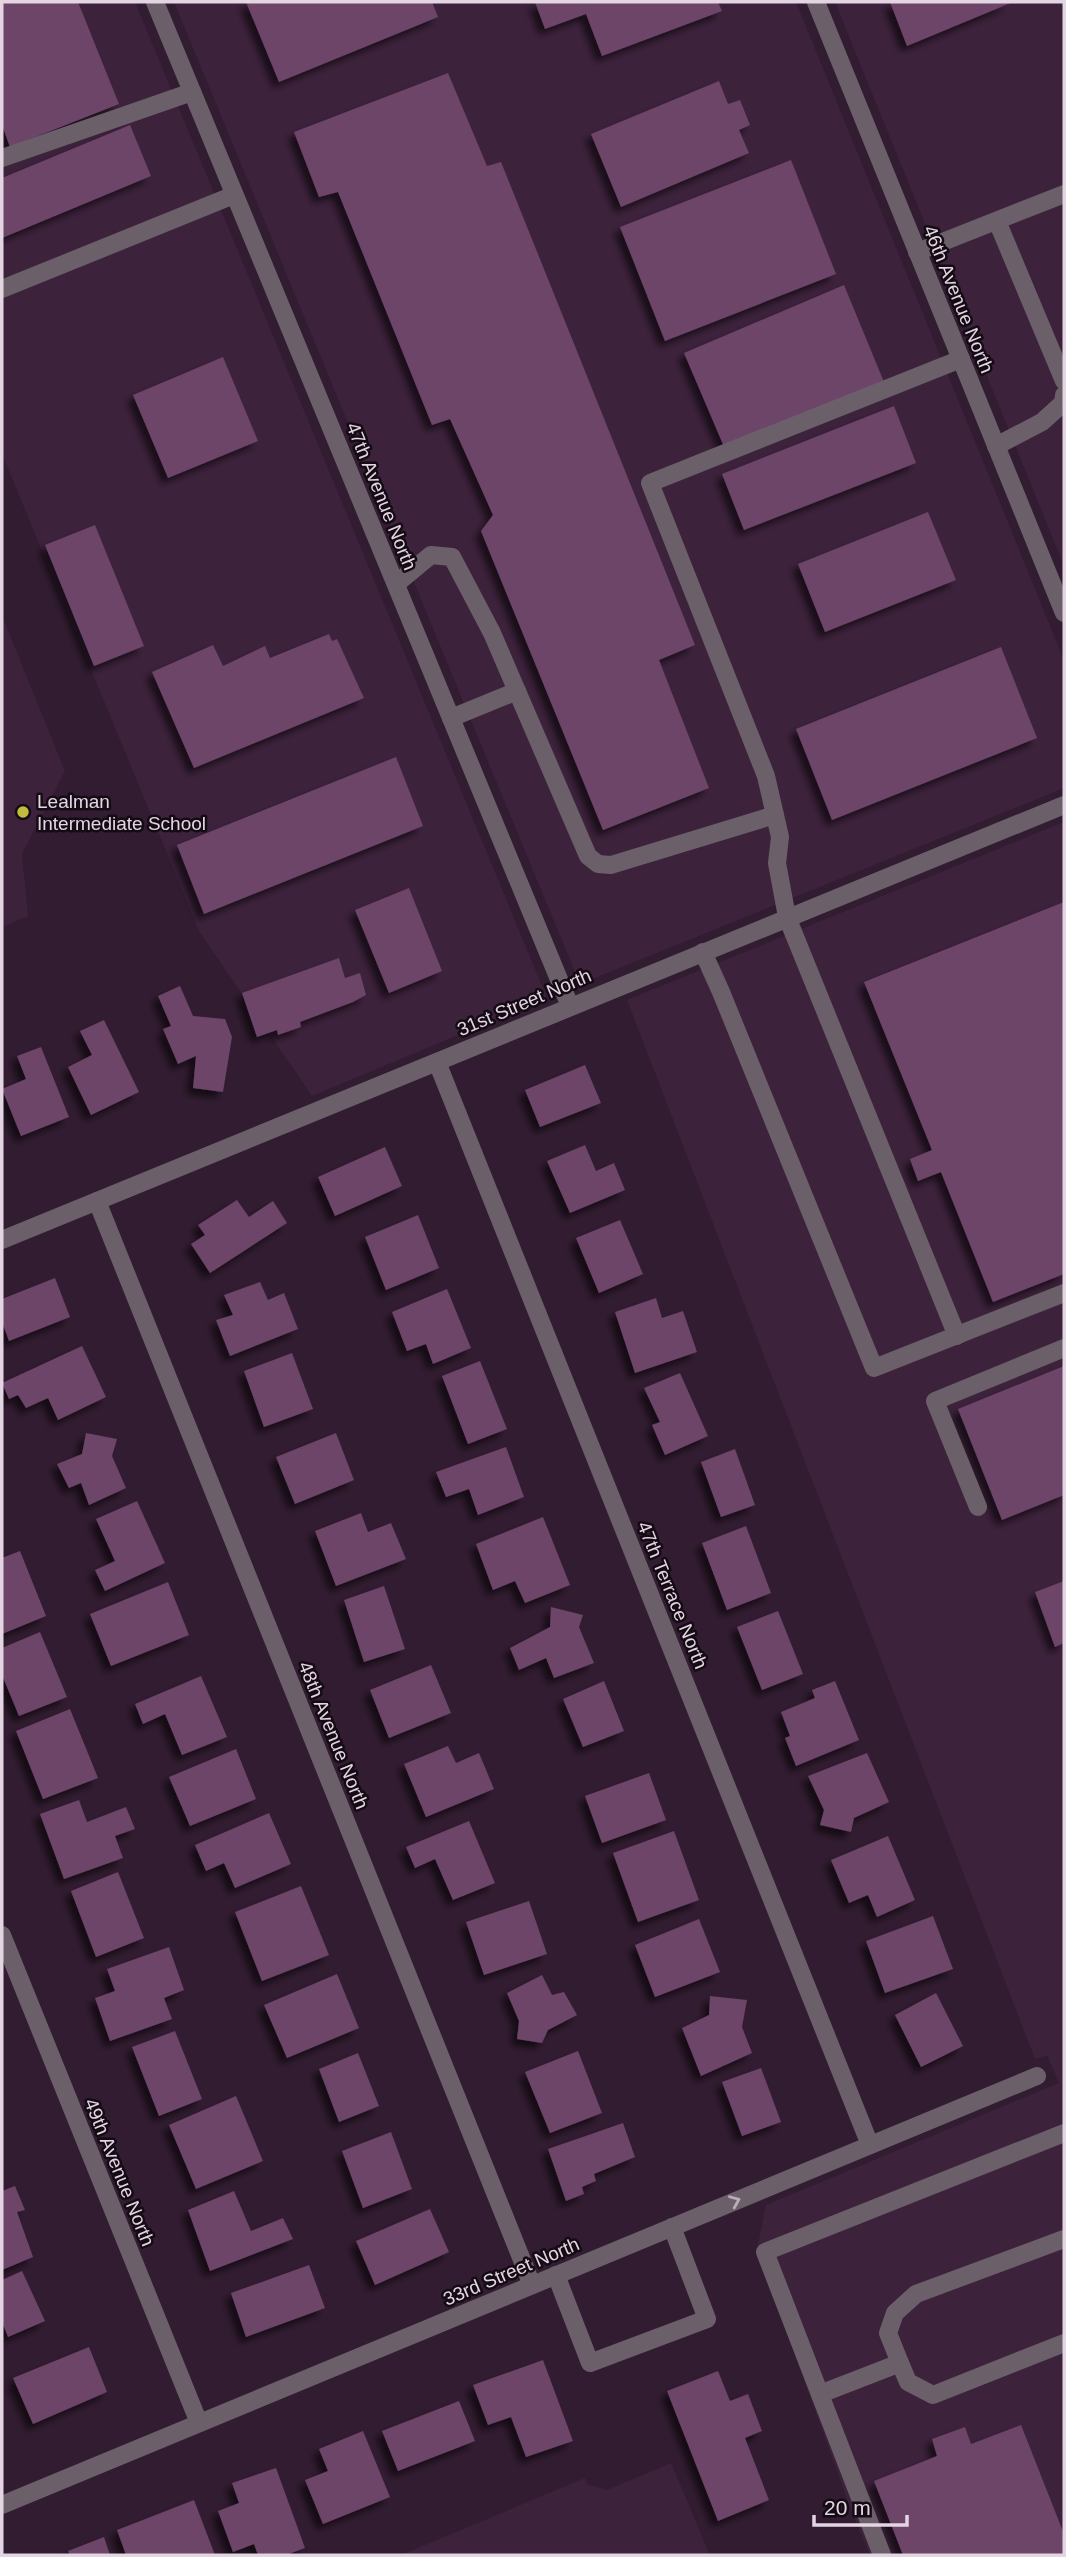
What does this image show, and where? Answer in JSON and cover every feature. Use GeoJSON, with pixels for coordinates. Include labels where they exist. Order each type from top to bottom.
{"type":"FeatureCollection","features":[{"type":"Feature","properties":{"kind":"street","name":"47th Avenue North"},"geometry":{"type":"LineString","coordinates":[[155,2],[570,1006]]}},
{"type":"Feature","properties":{"kind":"street","name":"46th Avenue North"},"geometry":{"type":"LineString","coordinates":[[816,2],[1064,613]]}},
{"type":"Feature","properties":{"kind":"street"},"geometry":{"type":"LineString","coordinates":[[2,158],[192,92]]}},
{"type":"Feature","properties":{"kind":"street"},"geometry":{"type":"LineString","coordinates":[[917,252],[1064,194]]}},
{"type":"Feature","properties":{"kind":"street"},"geometry":{"type":"LineString","coordinates":[[2,289],[234,195]]}},
{"type":"Feature","properties":{"kind":"street"},"geometry":{"type":"LineString","coordinates":[[997,220],[1064,381]]}},
{"type":"Feature","properties":{"kind":"street"},"geometry":{"type":"LineString","coordinates":[[957,1336],[788,917],[777,863],[780,837],[766,776],[650,483],[961,359]]}},
{"type":"Feature","properties":{"kind":"street"},"geometry":{"type":"LineString","coordinates":[[996,446],[1042,422],[1063,403],[1064,395]]}},
{"type":"Feature","properties":{"kind":"street"},"geometry":{"type":"LineString","coordinates":[[396,584],[431,555],[452,557],[492,633],[588,856],[598,864],[611,864],[775,815]]}},
{"type":"Feature","properties":{"kind":"street"},"geometry":{"type":"LineString","coordinates":[[451,718],[517,691]]}},
{"type":"Feature","properties":{"kind":"street","name":"31st Street North"},"geometry":{"type":"LineString","coordinates":[[2,1240],[1064,805]]}},
{"type":"Feature","properties":{"kind":"street"},"geometry":{"type":"LineString","coordinates":[[703,952],[874,1368],[1064,1293]]}},
{"type":"Feature","properties":{"kind":"street","name":"47th Terrace North"},"geometry":{"type":"LineString","coordinates":[[437,1062],[870,2145]]}},
{"type":"Feature","properties":{"kind":"street","name":"48th Avenue North"},"geometry":{"type":"LineString","coordinates":[[97,1201],[532,2285]]}},
{"type":"Feature","properties":{"kind":"street"},"geometry":{"type":"LineString","coordinates":[[978,1507],[935,1401],[1064,1348]]}},
{"type":"Feature","properties":{"kind":"street","name":"49th Avenue North"},"geometry":{"type":"LineString","coordinates":[[2,1936],[199,2423]]}},
{"type":"Feature","properties":{"kind":"street","name":"33rd Street North"},"geometry":{"type":"LineString","coordinates":[[2,2505],[1037,2076]]}},
{"type":"Feature","properties":{"kind":"street"},"geometry":{"type":"LineString","coordinates":[[882,2555],[765,2252],[1064,2133]]}},
{"type":"Feature","properties":{"kind":"street"},"geometry":{"type":"LineString","coordinates":[[556,2275],[590,2363],[706,2319],[672,2227]]}},
{"type":"Feature","properties":{"kind":"street"},"geometry":{"type":"LineString","coordinates":[[1064,2239],[916,2294],[895,2313],[888,2333],[908,2382],[933,2395],[1064,2343]]}},
{"type":"Feature","properties":{"kind":"street"},"geometry":{"type":"LineString","coordinates":[[820,2394],[900,2363]]}},
{"type":"Feature","properties":{"kind":"shaded area"},"geometry":{"type":"Polygon","coordinates":[[[2,2],[135,2],[547,998],[312,1096],[199,931],[2,454],[2,2]]]}},
{"type":"Feature","properties":{"kind":"shaded area"},"geometry":{"type":"Polygon","coordinates":[[[174,2],[796,2],[1064,660],[1064,788],[580,984],[174,2]]]}},
{"type":"Feature","properties":{"kind":"shaded area"},"geometry":{"type":"Polygon","coordinates":[[[835,2],[1064,2],[1064,566],[835,2]]]}},
{"type":"Feature","properties":{"kind":"shaded area","name":"Lealman Intermediate School"},"geometry":{"type":"Polygon","coordinates":[[[2,616],[65,771],[22,854],[28,916],[2,927],[2,616]]]}},
{"type":"Feature","properties":{"kind":"shaded area"},"geometry":{"type":"Polygon","coordinates":[[[1064,822],[1064,2555],[870,2555],[757,2250],[766,2205],[1059,2083],[1047,2055],[1035,2059],[627,1000],[1064,822]]]}},
{"type":"Feature","properties":{"kind":"shaded area"},"geometry":{"type":"Polygon","coordinates":[[[671,2463],[710,2555],[401,2555],[585,2478],[587,2484],[607,2490],[671,2463]]]}},
{"type":"Feature","properties":{"kind":"building"},"geometry":{"type":"Polygon","coordinates":[[[2,2],[78,2],[119,104],[10,147],[2,125],[2,2]]]}},
{"type":"Feature","properties":{"kind":"building"},"geometry":{"type":"Polygon","coordinates":[[[246,2],[432,2],[438,17],[279,82],[246,2]]]}},
{"type":"Feature","properties":{"kind":"building"},"geometry":{"type":"Polygon","coordinates":[[[535,2],[718,2],[722,11],[602,56],[586,14],[545,29],[535,2]]]}},
{"type":"Feature","properties":{"kind":"building"},"geometry":{"type":"Polygon","coordinates":[[[890,2],[1013,2],[907,46],[890,2]]]}},
{"type":"Feature","properties":{"kind":"building"},"geometry":{"type":"Polygon","coordinates":[[[448,73],[487,166],[501,162],[695,645],[659,660],[709,788],[603,830],[481,531],[493,515],[450,419],[432,425],[338,192],[319,197],[294,132],[448,73]]]}},
{"type":"Feature","properties":{"kind":"building"},"geometry":{"type":"Polygon","coordinates":[[[719,81],[728,104],[740,100],[750,125],[739,130],[749,153],[621,207],[591,134],[719,81]]]}},
{"type":"Feature","properties":{"kind":"building"},"geometry":{"type":"Polygon","coordinates":[[[130,125],[151,176],[2,238],[2,178],[130,125]]]}},
{"type":"Feature","properties":{"kind":"building"},"geometry":{"type":"Polygon","coordinates":[[[791,160],[836,274],[665,341],[620,227],[791,160]]]}},
{"type":"Feature","properties":{"kind":"building"},"geometry":{"type":"Polygon","coordinates":[[[844,285],[884,382],[725,449],[684,353],[844,285]]]}},
{"type":"Feature","properties":{"kind":"building"},"geometry":{"type":"Polygon","coordinates":[[[223,357],[258,441],[168,478],[133,395],[223,357]]]}},
{"type":"Feature","properties":{"kind":"building"},"geometry":{"type":"Polygon","coordinates":[[[894,406],[916,463],[744,530],[722,474],[894,406]]]}},
{"type":"Feature","properties":{"kind":"building"},"geometry":{"type":"Polygon","coordinates":[[[928,512],[956,580],[825,632],[798,564],[928,512]]]}},
{"type":"Feature","properties":{"kind":"building"},"geometry":{"type":"Polygon","coordinates":[[[95,525],[144,646],[94,666],[45,545],[95,525]]]}},
{"type":"Feature","properties":{"kind":"building"},"geometry":{"type":"Polygon","coordinates":[[[329,634],[332,641],[337,639],[364,698],[194,768],[152,672],[213,645],[223,666],[265,646],[270,658],[329,634]]]}},
{"type":"Feature","properties":{"kind":"building"},"geometry":{"type":"Polygon","coordinates":[[[1001,647],[1037,738],[832,820],[796,729],[1001,647]]]}},
{"type":"Feature","properties":{"kind":"building"},"geometry":{"type":"Polygon","coordinates":[[[396,757],[423,826],[204,914],[177,845],[396,757]]]}},
{"type":"Feature","properties":{"kind":"building"},"geometry":{"type":"Polygon","coordinates":[[[409,888],[442,971],[389,993],[355,910],[409,888]]]}},
{"type":"Feature","properties":{"kind":"building"},"geometry":{"type":"Polygon","coordinates":[[[1064,902],[1064,1274],[993,1302],[941,1172],[918,1181],[910,1159],[932,1150],[864,982],[1064,902]]]}},
{"type":"Feature","properties":{"kind":"building"},"geometry":{"type":"Polygon","coordinates":[[[339,958],[345,978],[360,973],[366,995],[300,1022],[301,1027],[278,1035],[277,1030],[257,1037],[242,993],[339,958]]]}},
{"type":"Feature","properties":{"kind":"building"},"geometry":{"type":"Polygon","coordinates":[[[180,986],[193,1016],[225,1019],[232,1037],[223,1092],[193,1088],[196,1056],[178,1064],[163,1029],[171,1026],[158,996],[180,986]]]}},
{"type":"Feature","properties":{"kind":"building"},"geometry":{"type":"Polygon","coordinates":[[[104,1020],[139,1092],[91,1115],[68,1067],[92,1055],[80,1031],[104,1020]]]}},
{"type":"Feature","properties":{"kind":"building"},"geometry":{"type":"Polygon","coordinates":[[[41,1047],[69,1117],[21,1136],[2,1089],[26,1079],[17,1056],[41,1047]]]}},
{"type":"Feature","properties":{"kind":"building"},"geometry":{"type":"Polygon","coordinates":[[[585,1065],[601,1103],[540,1127],[525,1090],[585,1065]]]}},
{"type":"Feature","properties":{"kind":"building"},"geometry":{"type":"Polygon","coordinates":[[[585,1145],[596,1171],[614,1163],[625,1190],[570,1213],[547,1161],[585,1145]]]}},
{"type":"Feature","properties":{"kind":"building"},"geometry":{"type":"Polygon","coordinates":[[[385,1147],[402,1186],[335,1216],[318,1177],[385,1147]]]}},
{"type":"Feature","properties":{"kind":"building"},"geometry":{"type":"Polygon","coordinates":[[[237,1200],[249,1217],[273,1201],[287,1223],[210,1273],[191,1244],[205,1235],[198,1225],[237,1200]]]}},
{"type":"Feature","properties":{"kind":"building"},"geometry":{"type":"Polygon","coordinates":[[[418,1215],[439,1268],[386,1290],[365,1237],[418,1215]]]}},
{"type":"Feature","properties":{"kind":"building"},"geometry":{"type":"Polygon","coordinates":[[[620,1220],[643,1274],[599,1293],[576,1238],[620,1220]]]}},
{"type":"Feature","properties":{"kind":"building"},"geometry":{"type":"Polygon","coordinates":[[[55,1278],[70,1317],[9,1341],[2,1322],[2,1299],[55,1278]]]}},
{"type":"Feature","properties":{"kind":"building"},"geometry":{"type":"Polygon","coordinates":[[[260,1282],[268,1300],[284,1293],[298,1329],[230,1356],[216,1320],[233,1315],[224,1295],[260,1282]]]}},
{"type":"Feature","properties":{"kind":"building"},"geometry":{"type":"Polygon","coordinates":[[[447,1289],[471,1348],[433,1364],[426,1344],[407,1351],[392,1312],[447,1289]]]}},
{"type":"Feature","properties":{"kind":"building"},"geometry":{"type":"Polygon","coordinates":[[[656,1298],[662,1318],[683,1311],[697,1352],[635,1373],[615,1312],[656,1298]]]}},
{"type":"Feature","properties":{"kind":"building"},"geometry":{"type":"Polygon","coordinates":[[[82,1346],[106,1397],[58,1420],[48,1398],[26,1408],[18,1395],[9,1399],[2,1383],[82,1346]]]}},
{"type":"Feature","properties":{"kind":"building"},"geometry":{"type":"Polygon","coordinates":[[[292,1353],[313,1409],[264,1427],[244,1371],[292,1353]]]}},
{"type":"Feature","properties":{"kind":"building"},"geometry":{"type":"Polygon","coordinates":[[[480,1361],[507,1429],[468,1444],[442,1376],[480,1361]]]}},
{"type":"Feature","properties":{"kind":"building"},"geometry":{"type":"Polygon","coordinates":[[[1064,1366],[1064,1495],[1002,1520],[958,1409],[1064,1366]]]}},
{"type":"Feature","properties":{"kind":"building"},"geometry":{"type":"Polygon","coordinates":[[[680,1373],[708,1436],[665,1455],[652,1425],[660,1422],[644,1388],[680,1373]]]}},
{"type":"Feature","properties":{"kind":"building"},"geometry":{"type":"Polygon","coordinates":[[[86,1433],[117,1439],[112,1456],[126,1488],[89,1505],[81,1483],[69,1488],[57,1464],[82,1454],[86,1433]]]}},
{"type":"Feature","properties":{"kind":"building"},"geometry":{"type":"Polygon","coordinates":[[[336,1433],[354,1480],[295,1504],[276,1457],[336,1433]]]}},
{"type":"Feature","properties":{"kind":"building"},"geometry":{"type":"Polygon","coordinates":[[[506,1447],[524,1497],[478,1515],[469,1489],[446,1497],[436,1472],[506,1447]]]}},
{"type":"Feature","properties":{"kind":"building"},"geometry":{"type":"Polygon","coordinates":[[[735,1449],[755,1505],[721,1517],[701,1462],[735,1449]]]}},
{"type":"Feature","properties":{"kind":"building"},"geometry":{"type":"Polygon","coordinates":[[[137,1501],[165,1563],[105,1591],[95,1570],[115,1561],[96,1519],[137,1501]]]}},
{"type":"Feature","properties":{"kind":"building"},"geometry":{"type":"Polygon","coordinates":[[[361,1513],[368,1532],[391,1523],[406,1559],[336,1586],[315,1531],[361,1513]]]}},
{"type":"Feature","properties":{"kind":"building"},"geometry":{"type":"Polygon","coordinates":[[[543,1517],[570,1585],[525,1603],[515,1581],[493,1590],[476,1544],[543,1517]]]}},
{"type":"Feature","properties":{"kind":"building"},"geometry":{"type":"Polygon","coordinates":[[[746,1526],[771,1593],[727,1610],[702,1543],[746,1526]]]}},
{"type":"Feature","properties":{"kind":"building"},"geometry":{"type":"Polygon","coordinates":[[[20,1551],[46,1616],[2,1634],[2,1558],[20,1551]]]}},
{"type":"Feature","properties":{"kind":"building"},"geometry":{"type":"Polygon","coordinates":[[[1064,1581],[1064,1643],[1055,1647],[1035,1592],[1064,1581]]]}},
{"type":"Feature","properties":{"kind":"building"},"geometry":{"type":"Polygon","coordinates":[[[168,1582],[189,1635],[111,1666],[90,1614],[168,1582]]]}},
{"type":"Feature","properties":{"kind":"building"},"geometry":{"type":"Polygon","coordinates":[[[384,1586],[405,1649],[364,1662],[344,1600],[384,1586]]]}},
{"type":"Feature","properties":{"kind":"building"},"geometry":{"type":"Polygon","coordinates":[[[551,1607],[583,1615],[579,1627],[594,1663],[554,1678],[546,1658],[519,1670],[510,1648],[550,1627],[551,1607]]]}},
{"type":"Feature","properties":{"kind":"building"},"geometry":{"type":"Polygon","coordinates":[[[778,1611],[803,1674],[762,1690],[737,1627],[778,1611]]]}},
{"type":"Feature","properties":{"kind":"building"},"geometry":{"type":"Polygon","coordinates":[[[40,1632],[67,1697],[19,1716],[2,1675],[2,1648],[40,1632]]]}},
{"type":"Feature","properties":{"kind":"building"},"geometry":{"type":"Polygon","coordinates":[[[431,1665],[451,1713],[389,1738],[370,1690],[431,1665]]]}},
{"type":"Feature","properties":{"kind":"building"},"geometry":{"type":"Polygon","coordinates":[[[201,1676],[227,1737],[182,1755],[165,1714],[143,1724],[135,1704],[201,1676]]]}},
{"type":"Feature","properties":{"kind":"building"},"geometry":{"type":"Polygon","coordinates":[[[604,1681],[624,1731],[583,1747],[563,1699],[604,1681]]]}},
{"type":"Feature","properties":{"kind":"building"},"geometry":{"type":"Polygon","coordinates":[[[835,1681],[859,1740],[796,1766],[785,1738],[790,1736],[781,1712],[815,1698],[812,1690],[835,1681]]]}},
{"type":"Feature","properties":{"kind":"building"},"geometry":{"type":"Polygon","coordinates":[[[70,1709],[98,1778],[43,1799],[16,1731],[70,1709]]]}},
{"type":"Feature","properties":{"kind":"building"},"geometry":{"type":"Polygon","coordinates":[[[448,1746],[456,1763],[479,1753],[494,1789],[426,1817],[404,1764],[448,1746]]]}},
{"type":"Feature","properties":{"kind":"building"},"geometry":{"type":"Polygon","coordinates":[[[236,1749],[256,1799],[190,1826],[169,1777],[236,1749]]]}},
{"type":"Feature","properties":{"kind":"building"},"geometry":{"type":"Polygon","coordinates":[[[867,1753],[889,1802],[854,1818],[851,1832],[820,1825],[824,1810],[808,1776],[867,1753]]]}},
{"type":"Feature","properties":{"kind":"building"},"geometry":{"type":"Polygon","coordinates":[[[649,1773],[666,1820],[602,1843],[585,1796],[649,1773]]]}},
{"type":"Feature","properties":{"kind":"building"},"geometry":{"type":"Polygon","coordinates":[[[79,1800],[87,1822],[126,1807],[135,1829],[115,1836],[123,1858],[64,1879],[40,1814],[79,1800]]]}},
{"type":"Feature","properties":{"kind":"building"},"geometry":{"type":"Polygon","coordinates":[[[269,1813],[291,1864],[235,1888],[224,1863],[206,1871],[195,1845],[269,1813]]]}},
{"type":"Feature","properties":{"kind":"building"},"geometry":{"type":"Polygon","coordinates":[[[469,1821],[495,1883],[453,1900],[435,1859],[415,1868],[406,1847],[469,1821]]]}},
{"type":"Feature","properties":{"kind":"building"},"geometry":{"type":"Polygon","coordinates":[[[674,1831],[699,1900],[638,1922],[613,1853],[674,1831]]]}},
{"type":"Feature","properties":{"kind":"building"},"geometry":{"type":"Polygon","coordinates":[[[888,1836],[915,1900],[877,1917],[868,1895],[849,1903],[831,1860],[888,1836]]]}},
{"type":"Feature","properties":{"kind":"building"},"geometry":{"type":"Polygon","coordinates":[[[118,1872],[144,1938],[96,1957],[71,1891],[118,1872]]]}},
{"type":"Feature","properties":{"kind":"building"},"geometry":{"type":"Polygon","coordinates":[[[301,1886],[329,1955],[262,1981],[235,1912],[301,1886]]]}},
{"type":"Feature","properties":{"kind":"building"},"geometry":{"type":"Polygon","coordinates":[[[529,1901],[547,1954],[484,1975],[466,1922],[529,1901]]]}},
{"type":"Feature","properties":{"kind":"building"},"geometry":{"type":"Polygon","coordinates":[[[933,1916],[953,1969],[885,1993],[866,1941],[933,1916]]]}},
{"type":"Feature","properties":{"kind":"building"},"geometry":{"type":"Polygon","coordinates":[[[699,1919],[720,1972],[655,1997],[635,1945],[699,1919]]]}},
{"type":"Feature","properties":{"kind":"building"},"geometry":{"type":"Polygon","coordinates":[[[169,1947],[184,1990],[164,1998],[172,2019],[110,2041],[95,1998],[115,1991],[107,1969],[169,1947]]]}},
{"type":"Feature","properties":{"kind":"building"},"geometry":{"type":"Polygon","coordinates":[[[337,1974],[359,2028],[287,2058],[264,2005],[337,1974]]]}},
{"type":"Feature","properties":{"kind":"building"},"geometry":{"type":"Polygon","coordinates":[[[542,1975],[552,1995],[564,1992],[577,2015],[548,2030],[542,2043],[517,2039],[519,2021],[507,1993],[542,1975]]]}},
{"type":"Feature","properties":{"kind":"building"},"geometry":{"type":"Polygon","coordinates":[[[936,1993],[963,2046],[921,2067],[895,2015],[936,1993]]]}},
{"type":"Feature","properties":{"kind":"building"},"geometry":{"type":"Polygon","coordinates":[[[710,1996],[747,2000],[742,2027],[752,2053],[701,2076],[682,2028],[709,2015],[710,1996]]]}},
{"type":"Feature","properties":{"kind":"building"},"geometry":{"type":"Polygon","coordinates":[[[175,2031],[202,2099],[159,2116],[132,2047],[175,2031]]]}},
{"type":"Feature","properties":{"kind":"building"},"geometry":{"type":"Polygon","coordinates":[[[578,2051],[602,2113],[550,2133],[525,2072],[578,2051]]]}},
{"type":"Feature","properties":{"kind":"building"},"geometry":{"type":"Polygon","coordinates":[[[358,2053],[379,2106],[339,2122],[319,2069],[358,2053]]]}},
{"type":"Feature","properties":{"kind":"building"},"geometry":{"type":"Polygon","coordinates":[[[761,2068],[781,2122],[742,2136],[722,2082],[761,2068]]]}},
{"type":"Feature","properties":{"kind":"building"},"geometry":{"type":"Polygon","coordinates":[[[236,2096],[263,2161],[196,2189],[169,2125],[236,2096]]]}},
{"type":"Feature","properties":{"kind":"building"},"geometry":{"type":"Polygon","coordinates":[[[623,2123],[635,2157],[594,2174],[596,2181],[582,2187],[584,2194],[566,2201],[548,2149],[623,2123]]]}},
{"type":"Feature","properties":{"kind":"building"},"geometry":{"type":"Polygon","coordinates":[[[391,2132],[412,2189],[363,2208],[342,2151],[391,2132]]]}},
{"type":"Feature","properties":{"kind":"building"},"geometry":{"type":"Polygon","coordinates":[[[15,2186],[25,2210],[17,2212],[33,2257],[2,2270],[2,2191],[15,2186]]]}},
{"type":"Feature","properties":{"kind":"building"},"geometry":{"type":"Polygon","coordinates":[[[234,2191],[251,2231],[283,2218],[293,2239],[210,2271],[188,2210],[234,2191]]]}},
{"type":"Feature","properties":{"kind":"building"},"geometry":{"type":"Polygon","coordinates":[[[430,2209],[449,2252],[375,2285],[356,2241],[430,2209]]]}},
{"type":"Feature","properties":{"kind":"building"},"geometry":{"type":"Polygon","coordinates":[[[309,2265],[325,2308],[246,2337],[231,2293],[309,2265]]]}},
{"type":"Feature","properties":{"kind":"building"},"geometry":{"type":"Polygon","coordinates":[[[22,2271],[45,2321],[8,2337],[2,2322],[2,2280],[22,2271]]]}},
{"type":"Feature","properties":{"kind":"building"},"geometry":{"type":"Polygon","coordinates":[[[89,2347],[107,2392],[33,2424],[13,2378],[89,2347]]]}},
{"type":"Feature","properties":{"kind":"building"},"geometry":{"type":"Polygon","coordinates":[[[543,2360],[573,2441],[526,2457],[511,2417],[488,2425],[473,2385],[543,2360]]]}},
{"type":"Feature","properties":{"kind":"building"},"geometry":{"type":"Polygon","coordinates":[[[718,2371],[730,2401],[748,2394],[762,2431],[745,2438],[769,2500],[718,2521],[667,2391],[718,2371]]]}},
{"type":"Feature","properties":{"kind":"building"},"geometry":{"type":"Polygon","coordinates":[[[459,2401],[475,2441],[398,2471],[382,2431],[459,2401]]]}},
{"type":"Feature","properties":{"kind":"building"},"geometry":{"type":"Polygon","coordinates":[[[1021,2425],[1064,2534],[1064,2555],[903,2555],[874,2481],[937,2456],[932,2439],[965,2427],[971,2444],[1021,2425]]]}},
{"type":"Feature","properties":{"kind":"building"},"geometry":{"type":"Polygon","coordinates":[[[363,2431],[390,2497],[323,2524],[305,2480],[328,2471],[319,2449],[363,2431]]]}},
{"type":"Feature","properties":{"kind":"building"},"geometry":{"type":"Polygon","coordinates":[[[276,2468],[305,2548],[286,2555],[258,2555],[254,2544],[233,2552],[218,2511],[239,2503],[232,2483],[276,2468]]]}},
{"type":"Feature","properties":{"kind":"building"},"geometry":{"type":"Polygon","coordinates":[[[194,2500],[215,2555],[126,2555],[117,2530],[194,2500]]]}},
{"type":"Feature","properties":{"kind":"building"},"geometry":{"type":"Polygon","coordinates":[[[104,2537],[110,2555],[70,2555],[68,2551],[104,2537]]]}},
{"type":"Feature","properties":{"kind":"place","name":"Lealman Intermediate School"},"geometry":{"type":"Point","coordinates":[23,812]}}]}
